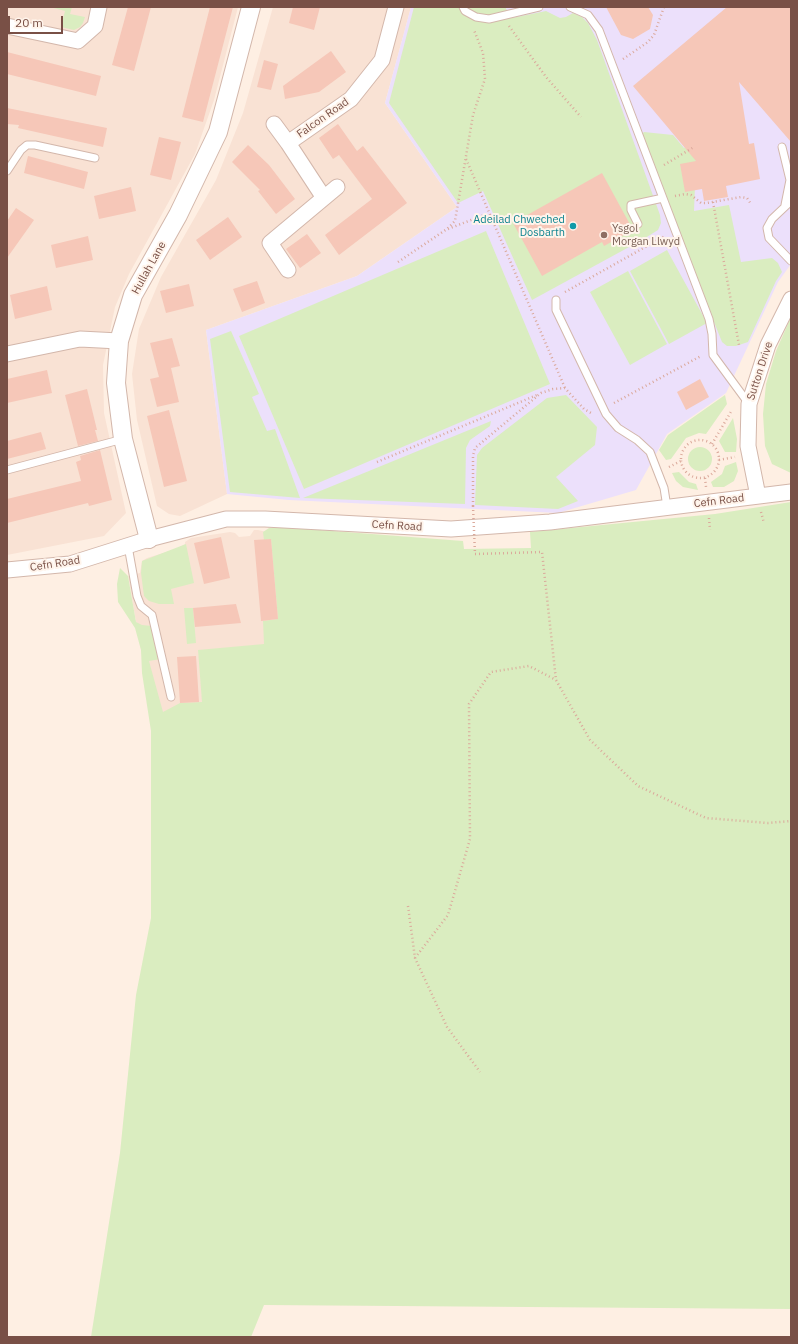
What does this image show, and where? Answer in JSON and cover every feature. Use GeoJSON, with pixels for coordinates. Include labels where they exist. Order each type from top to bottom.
{"type":"FeatureCollection","features":[{"type":"Feature","properties":{"kind":"street"},"geometry":{"type":"LineString","coordinates":[[7,26],[78,41],[95,26],[99,7]]}},
{"type":"Feature","properties":{"kind":"street","name":"Hullah Lane"},"geometry":{"type":"LineString","coordinates":[[149,539],[123,439],[116,383],[119,341],[133,294],[178,215],[218,132],[251,7]]}},
{"type":"Feature","properties":{"kind":"street","name":"Falcon Road"},"geometry":{"type":"LineString","coordinates":[[288,142],[351,99],[378,66],[382,60],[396,7]]}},
{"type":"Feature","properties":{"kind":"street","name":"Falcon Road"},"geometry":{"type":"LineString","coordinates":[[274,124],[288,142],[324,198]]}},
{"type":"Feature","properties":{"kind":"street"},"geometry":{"type":"LineString","coordinates":[[288,270],[270,243],[337,188]]}},
{"type":"Feature","properties":{"kind":"street","name":"Sutton Drive"},"geometry":{"type":"LineString","coordinates":[[758,496],[748,446],[745,399],[768,345],[791,299]]}},
{"type":"Feature","properties":{"kind":"street"},"geometry":{"type":"LineString","coordinates":[[7,354],[80,339],[119,341]]}},
{"type":"Feature","properties":{"kind":"street","name":"Cefn Road"},"geometry":{"type":"LineString","coordinates":[[7,570],[70,564],[149,539],[226,519],[265,518],[451,529],[550,522],[791,492]]}},
{"type":"Feature","properties":{"kind":"lane"},"geometry":{"type":"LineString","coordinates":[[464,9],[476,17],[489,18],[539,7]]}},
{"type":"Feature","properties":{"kind":"lane"},"geometry":{"type":"LineString","coordinates":[[570,7],[588,15],[599,30],[709,319],[712,334],[712,350],[715,359],[745,399]]}},
{"type":"Feature","properties":{"kind":"lane"},"geometry":{"type":"LineString","coordinates":[[7,171],[21,150],[27,145],[35,145],[95,158]]}},
{"type":"Feature","properties":{"kind":"lane"},"geometry":{"type":"LineString","coordinates":[[782,147],[790,180],[785,207]]}},
{"type":"Feature","properties":{"kind":"lane"},"geometry":{"type":"LineString","coordinates":[[638,224],[631,210],[631,205],[663,198]]}},
{"type":"Feature","properties":{"kind":"lane"},"geometry":{"type":"LineString","coordinates":[[791,201],[772,219],[767,228],[769,238],[791,261]]}},
{"type":"Feature","properties":{"kind":"lane"},"geometry":{"type":"LineString","coordinates":[[556,300],[556,310],[604,408],[618,428],[637,440],[650,452],[664,488],[667,507]]}},
{"type":"Feature","properties":{"kind":"lane"},"geometry":{"type":"LineString","coordinates":[[7,470],[123,439]]}},
{"type":"Feature","properties":{"kind":"lane"},"geometry":{"type":"LineString","coordinates":[[128,546],[137,596],[141,606],[152,615],[171,697]]}},
{"type":"Feature","properties":{"kind":"path"},"geometry":{"type":"LineString","coordinates":[[613,66],[648,42],[654,35],[664,7]]}},
{"type":"Feature","properties":{"kind":"path"},"geometry":{"type":"LineString","coordinates":[[448,230],[455,221],[458,211],[473,115],[484,79],[485,66],[480,44],[464,9]]}},
{"type":"Feature","properties":{"kind":"path"},"geometry":{"type":"LineString","coordinates":[[504,14],[510,30],[521,45],[581,117]]}},
{"type":"Feature","properties":{"kind":"path"},"geometry":{"type":"LineString","coordinates":[[653,172],[694,147]]}},
{"type":"Feature","properties":{"kind":"path"},"geometry":{"type":"LineString","coordinates":[[466,158],[565,388],[584,409],[590,413],[604,408],[712,350]]}},
{"type":"Feature","properties":{"kind":"path"},"geometry":{"type":"LineString","coordinates":[[663,198],[685,194],[691,195],[701,203],[741,197],[747,198],[750,204]]}},
{"type":"Feature","properties":{"kind":"path"},"geometry":{"type":"LineString","coordinates":[[713,202],[739,345]]}},
{"type":"Feature","properties":{"kind":"path"},"geometry":{"type":"LineString","coordinates":[[398,262],[448,230],[489,213]]}},
{"type":"Feature","properties":{"kind":"path"},"geometry":{"type":"LineString","coordinates":[[556,300],[562,293],[676,230]]}},
{"type":"Feature","properties":{"kind":"path"},"geometry":{"type":"LineString","coordinates":[[377,462],[541,393],[553,389],[565,388]]}},
{"type":"Feature","properties":{"kind":"path"},"geometry":{"type":"LineString","coordinates":[[541,393],[475,448],[473,456],[472,506],[475,554],[542,552],[556,680],[590,740],[638,786],[706,818],[768,824],[791,821]]}},
{"type":"Feature","properties":{"kind":"path"},"geometry":{"type":"LineString","coordinates":[[712,444],[745,399]]}},
{"type":"Feature","properties":{"kind":"path"},"geometry":{"type":"LineString","coordinates":[[694,440],[701,440],[712,444],[719,454],[719,460],[715,471],[705,478],[698,478],[686,473],[681,461],[684,448],[694,440]]}},
{"type":"Feature","properties":{"kind":"path"},"geometry":{"type":"LineString","coordinates":[[415,958],[448,915],[470,839],[469,704],[491,672],[529,666],[556,680]]}},
{"type":"Feature","properties":{"kind":"path"},"geometry":{"type":"LineString","coordinates":[[408,906],[415,958],[447,1026],[480,1072]]}},
{"type":"Feature","properties":{"kind":"shaded area"},"geometry":{"type":"Polygon","coordinates":[[[7,7],[238,7],[214,100],[195,154],[129,274],[115,307],[103,365],[104,413],[126,513],[104,536],[7,555],[7,7]]]}},
{"type":"Feature","properties":{"kind":"shaded area"},"geometry":{"type":"Polygon","coordinates":[[[273,7],[411,7],[385,103],[457,207],[357,276],[206,330],[227,494],[180,516],[169,514],[157,506],[137,420],[132,374],[139,329],[161,277],[216,180],[243,113],[273,7]]]}},
{"type":"Feature","properties":{"kind":"shaded area","name":"Ysgol Morgan Llwyd"},"geometry":{"type":"Polygon","coordinates":[[[411,7],[791,7],[791,264],[778,282],[726,393],[667,434],[636,490],[558,513],[289,500],[227,494],[206,330],[357,276],[457,207],[385,103],[411,7]]]}},
{"type":"Feature","properties":{"kind":"shaded area"},"geometry":{"type":"Polygon","coordinates":[[[254,530],[288,537],[289,727],[159,718],[141,650],[128,576],[140,573],[142,561],[176,549],[185,544],[185,542],[191,538],[230,532],[235,533],[239,537],[250,536],[254,530]]]}},
{"type":"Feature","properties":{"kind":"green space"},"geometry":{"type":"Polygon","coordinates":[[[50,7],[72,7],[70,14],[85,17],[83,23],[80,27],[74,30],[61,27],[65,11],[50,7]]]}},
{"type":"Feature","properties":{"kind":"green space"},"geometry":{"type":"Polygon","coordinates":[[[414,7],[505,7],[512,18],[546,11],[560,18],[566,17],[573,13],[582,17],[588,23],[597,40],[660,215],[661,223],[658,230],[532,300],[483,191],[458,203],[389,103],[414,7]]]}},
{"type":"Feature","properties":{"kind":"green space"},"geometry":{"type":"Polygon","coordinates":[[[644,132],[673,135],[684,148],[692,141],[696,161],[694,211],[729,205],[741,262],[772,258],[778,263],[782,272],[776,281],[748,342],[736,346],[727,346],[722,342],[674,222],[642,134],[644,132]]]}},
{"type":"Feature","properties":{"kind":"green space"},"geometry":{"type":"Polygon","coordinates":[[[486,231],[550,384],[304,489],[239,336],[486,231]]]}},
{"type":"Feature","properties":{"kind":"green space"},"geometry":{"type":"Polygon","coordinates":[[[667,250],[707,323],[669,344],[630,271],[667,250]]]}},
{"type":"Feature","properties":{"kind":"green space"},"geometry":{"type":"Polygon","coordinates":[[[628,271],[667,344],[630,365],[590,292],[628,271]]]}},
{"type":"Feature","properties":{"kind":"green space"},"geometry":{"type":"Polygon","coordinates":[[[791,317],[791,473],[772,464],[765,446],[763,414],[766,384],[776,351],[791,317]]]}},
{"type":"Feature","properties":{"kind":"green space"},"geometry":{"type":"Polygon","coordinates":[[[231,331],[259,394],[252,397],[267,431],[275,429],[300,498],[230,492],[210,339],[231,331]]]}},
{"type":"Feature","properties":{"kind":"green space"},"geometry":{"type":"Polygon","coordinates":[[[566,395],[597,427],[595,445],[556,477],[578,501],[558,509],[475,505],[477,455],[482,448],[547,398],[566,395]]]}},
{"type":"Feature","properties":{"kind":"green space"},"geometry":{"type":"Polygon","coordinates":[[[725,395],[727,404],[706,434],[699,433],[686,438],[671,459],[666,460],[659,450],[668,435],[725,395]]]}},
{"type":"Feature","properties":{"kind":"green space"},"geometry":{"type":"Polygon","coordinates":[[[733,418],[737,439],[736,452],[725,452],[719,441],[733,418]]]}},
{"type":"Feature","properties":{"kind":"green space"},"geometry":{"type":"Polygon","coordinates":[[[491,421],[490,426],[470,440],[466,448],[465,504],[303,498],[491,421]]]}},
{"type":"Feature","properties":{"kind":"green space"},"geometry":{"type":"Polygon","coordinates":[[[700,447],[705,448],[711,454],[711,464],[705,470],[700,471],[695,470],[689,464],[688,459],[689,454],[695,448],[700,447]]]}},
{"type":"Feature","properties":{"kind":"green space"},"geometry":{"type":"Polygon","coordinates":[[[736,462],[738,471],[734,481],[724,487],[713,487],[711,482],[722,474],[725,466],[736,462]]]}},
{"type":"Feature","properties":{"kind":"green space"},"geometry":{"type":"Polygon","coordinates":[[[679,472],[689,482],[696,484],[698,490],[683,487],[676,481],[672,473],[679,472]]]}},
{"type":"Feature","properties":{"kind":"green space"},"geometry":{"type":"Polygon","coordinates":[[[791,502],[791,1309],[264,1305],[251,1337],[91,1337],[120,1153],[136,995],[151,918],[151,731],[142,673],[141,650],[135,628],[118,602],[117,584],[120,568],[128,576],[136,622],[142,625],[152,626],[161,659],[149,661],[163,712],[180,703],[202,702],[198,650],[264,644],[263,621],[278,619],[271,539],[264,540],[263,532],[269,528],[294,528],[463,541],[464,549],[531,548],[530,532],[715,514],[791,502]]]}},
{"type":"Feature","properties":{"kind":"green space"},"geometry":{"type":"Polygon","coordinates":[[[186,544],[194,583],[171,589],[174,604],[159,604],[149,601],[144,596],[141,573],[142,561],[186,544]]]}},
{"type":"Feature","properties":{"kind":"green space"},"geometry":{"type":"Polygon","coordinates":[[[184,608],[193,608],[196,643],[187,644],[184,608]]]}},
{"type":"Feature","properties":{"kind":"building"},"geometry":{"type":"Polygon","coordinates":[[[128,7],[151,7],[134,71],[112,65],[128,7]]]}},
{"type":"Feature","properties":{"kind":"building"},"geometry":{"type":"Polygon","coordinates":[[[210,7],[233,7],[203,122],[182,117],[210,7]]]}},
{"type":"Feature","properties":{"kind":"building"},"geometry":{"type":"Polygon","coordinates":[[[293,7],[320,7],[314,30],[289,23],[293,7]]]}},
{"type":"Feature","properties":{"kind":"building"},"geometry":{"type":"Polygon","coordinates":[[[606,7],[648,7],[653,15],[650,29],[633,39],[621,35],[606,7]]]}},
{"type":"Feature","properties":{"kind":"building","name":"Ysgol Morgan Llwyd"},"geometry":{"type":"Polygon","coordinates":[[[727,7],[791,7],[791,142],[739,82],[749,144],[754,143],[760,179],[726,186],[728,197],[704,201],[702,189],[685,192],[680,164],[696,161],[633,86],[727,7]]]}},
{"type":"Feature","properties":{"kind":"building"},"geometry":{"type":"Polygon","coordinates":[[[331,51],[346,72],[319,92],[285,99],[283,86],[331,51]]]}},
{"type":"Feature","properties":{"kind":"building"},"geometry":{"type":"Polygon","coordinates":[[[7,52],[101,76],[96,96],[7,74],[7,52]]]}},
{"type":"Feature","properties":{"kind":"building"},"geometry":{"type":"Polygon","coordinates":[[[264,60],[278,64],[271,90],[257,87],[264,60]]]}},
{"type":"Feature","properties":{"kind":"building"},"geometry":{"type":"Polygon","coordinates":[[[7,108],[107,128],[103,147],[18,128],[19,125],[7,124],[7,108]]]}},
{"type":"Feature","properties":{"kind":"building"},"geometry":{"type":"Polygon","coordinates":[[[338,124],[357,151],[363,146],[407,203],[339,255],[325,235],[372,199],[339,155],[333,159],[319,138],[338,124]]]}},
{"type":"Feature","properties":{"kind":"building"},"geometry":{"type":"Polygon","coordinates":[[[159,137],[181,142],[171,180],[150,175],[159,137]]]}},
{"type":"Feature","properties":{"kind":"building"},"geometry":{"type":"Polygon","coordinates":[[[248,145],[269,165],[295,199],[276,214],[258,191],[260,190],[232,162],[248,145]]]}},
{"type":"Feature","properties":{"kind":"building"},"geometry":{"type":"Polygon","coordinates":[[[28,156],[88,172],[84,189],[24,173],[28,156]]]}},
{"type":"Feature","properties":{"kind":"building","name":"Adeilad Chweched Dosbarth"},"geometry":{"type":"Polygon","coordinates":[[[602,173],[633,230],[604,246],[602,242],[542,276],[513,223],[602,173]]]}},
{"type":"Feature","properties":{"kind":"building"},"geometry":{"type":"Polygon","coordinates":[[[131,187],[136,211],[99,219],[94,196],[131,187]]]}},
{"type":"Feature","properties":{"kind":"building"},"geometry":{"type":"Polygon","coordinates":[[[16,208],[34,220],[7,258],[7,221],[16,208]]]}},
{"type":"Feature","properties":{"kind":"building"},"geometry":{"type":"Polygon","coordinates":[[[228,217],[242,237],[210,260],[196,240],[228,217]]]}},
{"type":"Feature","properties":{"kind":"building"},"geometry":{"type":"Polygon","coordinates":[[[307,234],[321,253],[300,268],[286,249],[307,234]]]}},
{"type":"Feature","properties":{"kind":"building"},"geometry":{"type":"Polygon","coordinates":[[[88,236],[93,260],[56,268],[51,245],[88,236]]]}},
{"type":"Feature","properties":{"kind":"building"},"geometry":{"type":"Polygon","coordinates":[[[257,281],[265,303],[242,312],[233,289],[257,281]]]}},
{"type":"Feature","properties":{"kind":"building"},"geometry":{"type":"Polygon","coordinates":[[[189,284],[194,306],[166,313],[160,291],[189,284]]]}},
{"type":"Feature","properties":{"kind":"building"},"geometry":{"type":"Polygon","coordinates":[[[47,286],[52,310],[15,319],[10,295],[47,286]]]}},
{"type":"Feature","properties":{"kind":"building"},"geometry":{"type":"Polygon","coordinates":[[[172,338],[180,366],[171,368],[179,402],[157,407],[150,379],[159,377],[150,343],[172,338]]]}},
{"type":"Feature","properties":{"kind":"building"},"geometry":{"type":"Polygon","coordinates":[[[47,370],[52,393],[7,403],[7,379],[47,370]]]}},
{"type":"Feature","properties":{"kind":"building"},"geometry":{"type":"Polygon","coordinates":[[[700,379],[709,397],[686,410],[677,392],[700,379]]]}},
{"type":"Feature","properties":{"kind":"building"},"geometry":{"type":"Polygon","coordinates":[[[87,389],[97,430],[95,430],[98,441],[78,446],[65,395],[87,389]]]}},
{"type":"Feature","properties":{"kind":"building"},"geometry":{"type":"Polygon","coordinates":[[[169,410],[187,481],[164,487],[147,416],[169,410]]]}},
{"type":"Feature","properties":{"kind":"building"},"geometry":{"type":"Polygon","coordinates":[[[41,432],[46,449],[7,459],[7,441],[41,432]]]}},
{"type":"Feature","properties":{"kind":"building"},"geometry":{"type":"Polygon","coordinates":[[[100,450],[112,500],[89,506],[88,503],[7,523],[7,499],[81,481],[76,462],[81,460],[80,456],[100,450]]]}},
{"type":"Feature","properties":{"kind":"building"},"geometry":{"type":"Polygon","coordinates":[[[221,537],[230,578],[204,584],[194,543],[221,537]]]}},
{"type":"Feature","properties":{"kind":"building"},"geometry":{"type":"Polygon","coordinates":[[[271,539],[278,619],[261,621],[254,540],[271,539]]]}},
{"type":"Feature","properties":{"kind":"building"},"geometry":{"type":"Polygon","coordinates":[[[236,604],[241,623],[195,627],[193,608],[236,604]]]}},
{"type":"Feature","properties":{"kind":"building"},"geometry":{"type":"Polygon","coordinates":[[[196,656],[199,702],[180,703],[177,657],[196,656]]]}},
{"type":"Feature","properties":{"kind":"place","name":"Adeilad Chweched Dosbarth"},"geometry":{"type":"Point","coordinates":[573,226]}},
{"type":"Feature","properties":{"kind":"place","name":"Ysgol Morgan Llwyd"},"geometry":{"type":"Point","coordinates":[604,235]}}]}
